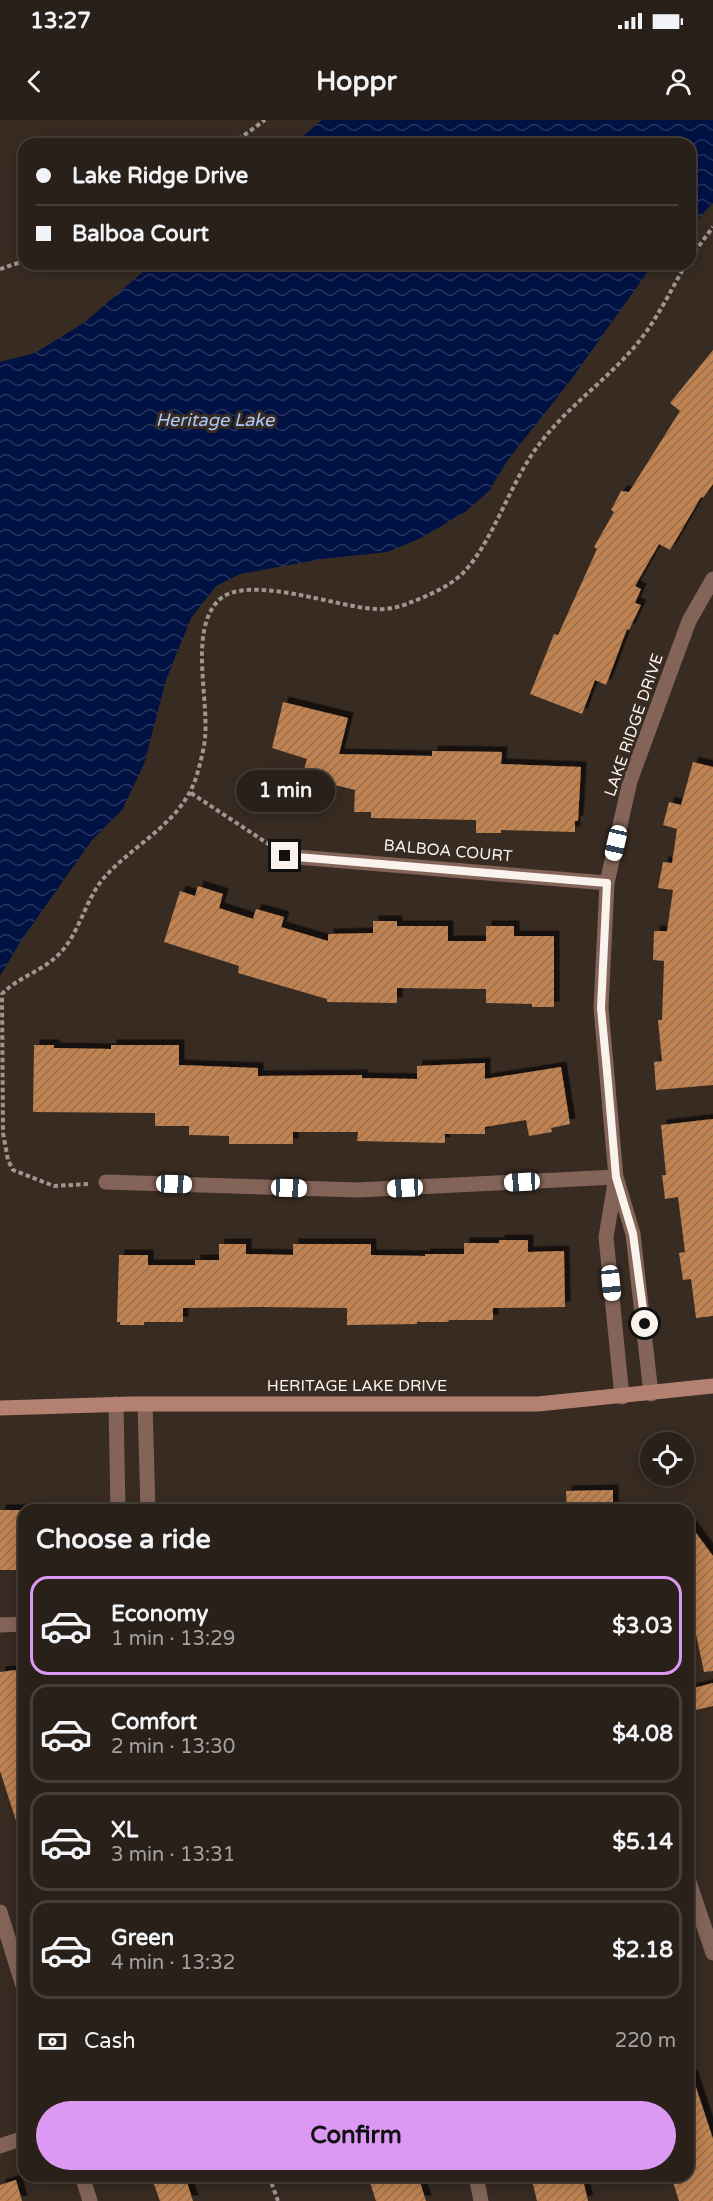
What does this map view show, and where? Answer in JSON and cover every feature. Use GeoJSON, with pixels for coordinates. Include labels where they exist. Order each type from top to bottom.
{"type":"FeatureCollection","features":[{"type":"Feature","properties":{"kind":"street","name":"LAKE RIDGE DRIVE"},"geometry":{"type":"LineString","coordinates":[[651,1394],[633,1234],[616,1177],[601,1008],[607,883],[630,781],[689,621],[713,579]]}},
{"type":"Feature","properties":{"kind":"street","name":"BALBOA COURT"},"geometry":{"type":"LineString","coordinates":[[285,856],[607,883]]}},
{"type":"Feature","properties":{"kind":"street","name":"LAKE RIDGE DRIVE"},"geometry":{"type":"LineString","coordinates":[[616,1177],[606,1237],[622,1397]]}},
{"type":"Feature","properties":{"kind":"street"},"geometry":{"type":"LineString","coordinates":[[106,1182],[358,1190],[616,1177]]}},
{"type":"Feature","properties":{"kind":"street","name":"HERITAGE LAKE DRIVE"},"geometry":{"type":"LineString","coordinates":[[0,1408],[116,1404],[538,1404],[713,1386]]}},
{"type":"Feature","properties":{"kind":"street"},"geometry":{"type":"LineString","coordinates":[[116,1404],[118,1504]]}},
{"type":"Feature","properties":{"kind":"street"},"geometry":{"type":"LineString","coordinates":[[145,1404],[148,1504]]}},
{"type":"Feature","properties":{"kind":"street"},"geometry":{"type":"LineString","coordinates":[[0,1625],[18,1624]]}},
{"type":"Feature","properties":{"kind":"street"},"geometry":{"type":"LineString","coordinates":[[694,1897],[713,1953]]}},
{"type":"Feature","properties":{"kind":"street"},"geometry":{"type":"LineString","coordinates":[[0,1912],[18,1970]]}},
{"type":"Feature","properties":{"kind":"street"},"geometry":{"type":"LineString","coordinates":[[0,2146],[18,2140]]}},
{"type":"Feature","properties":{"kind":"street"},"geometry":{"type":"LineString","coordinates":[[84,2182],[90,2201]]}},
{"type":"Feature","properties":{"kind":"street"},"geometry":{"type":"LineString","coordinates":[[477,2182],[481,2201]]}},
{"type":"Feature","properties":{"kind":"path"},"geometry":{"type":"LineString","coordinates":[[240,138],[265,120]]}},
{"type":"Feature","properties":{"kind":"path"},"geometry":{"type":"LineString","coordinates":[[696,250],[713,227]]}},
{"type":"Feature","properties":{"kind":"path"},"geometry":{"type":"LineString","coordinates":[[0,269],[18,263]]}},
{"type":"Feature","properties":{"kind":"path"},"geometry":{"type":"LineString","coordinates":[[106,1182],[54,1186],[13,1170],[8,1160],[3,1133],[2,994],[10,985],[25,979],[59,955],[73,936],[90,896],[105,877],[177,813],[191,793],[205,737],[204,625],[207,614],[219,599],[234,589],[316,597],[376,609],[406,604],[438,590],[463,572],[485,539],[519,475],[539,444],[576,402],[628,354],[651,326],[683,270]]}},
{"type":"Feature","properties":{"kind":"path"},"geometry":{"type":"LineString","coordinates":[[191,793],[285,856]]}},
{"type":"Feature","properties":{"kind":"path"},"geometry":{"type":"LineString","coordinates":[[271,2182],[278,2201]]}},
{"type":"Feature","properties":{"kind":"water"},"geometry":{"type":"Polygon","coordinates":[[[322,120],[713,120],[713,203],[696,221],[696,138],[301,138],[322,120]]]}},
{"type":"Feature","properties":{"kind":"water","name":"Heritage Lake"},"geometry":{"type":"Polygon","coordinates":[[[145,270],[649,270],[573,377],[507,461],[489,491],[465,512],[421,538],[387,552],[321,559],[240,574],[216,586],[191,618],[166,680],[144,764],[122,810],[92,840],[22,939],[0,976],[0,362],[35,353],[85,322],[145,270]]]}},
{"type":"Feature","properties":{"kind":"building"},"geometry":{"type":"Polygon","coordinates":[[[713,350],[713,484],[703,498],[701,497],[670,550],[659,544],[635,586],[641,589],[635,603],[641,605],[629,630],[627,629],[606,685],[595,680],[582,714],[530,694],[554,634],[558,635],[597,549],[594,547],[614,512],[611,510],[621,491],[629,492],[680,411],[670,403],[713,350]]]}},
{"type":"Feature","properties":{"kind":"building"},"geometry":{"type":"Polygon","coordinates":[[[283,702],[348,718],[339,754],[432,756],[432,751],[502,752],[501,764],[581,767],[578,821],[575,821],[575,832],[501,830],[501,833],[476,833],[476,820],[371,818],[371,812],[354,812],[355,790],[302,777],[307,759],[272,748],[283,702]]]}},
{"type":"Feature","properties":{"kind":"building"},"geometry":{"type":"Polygon","coordinates":[[[693,762],[713,767],[713,1085],[656,1090],[654,1062],[662,1061],[658,1020],[662,1020],[664,961],[653,960],[654,931],[667,931],[673,890],[658,888],[663,862],[672,863],[677,829],[663,825],[669,802],[681,805],[693,762]]]}},
{"type":"Feature","properties":{"kind":"building"},"geometry":{"type":"Polygon","coordinates":[[[198,886],[223,894],[219,908],[253,919],[256,909],[284,917],[281,927],[328,941],[328,934],[373,933],[373,921],[397,921],[397,926],[448,926],[448,941],[486,941],[486,926],[514,926],[514,936],[554,936],[554,1007],[486,1003],[486,989],[397,988],[397,1003],[327,1002],[327,999],[238,973],[239,966],[164,942],[180,891],[195,896],[198,886]]]}},
{"type":"Feature","properties":{"kind":"building"},"geometry":{"type":"Polygon","coordinates":[[[34,1045],[54,1045],[54,1048],[111,1049],[111,1045],[179,1045],[179,1065],[258,1068],[258,1076],[362,1075],[362,1078],[417,1079],[417,1066],[485,1063],[485,1079],[561,1067],[570,1124],[551,1128],[552,1132],[529,1136],[526,1120],[485,1127],[485,1134],[445,1134],[445,1143],[357,1141],[358,1132],[293,1132],[293,1144],[229,1144],[229,1136],[189,1135],[189,1126],[155,1126],[155,1113],[33,1112],[34,1045]]]}},
{"type":"Feature","properties":{"kind":"building"},"geometry":{"type":"Polygon","coordinates":[[[713,1119],[713,1316],[696,1318],[691,1279],[683,1280],[679,1253],[685,1252],[678,1197],[665,1199],[662,1175],[666,1175],[661,1125],[713,1119]]]}},
{"type":"Feature","properties":{"kind":"building"},"geometry":{"type":"Polygon","coordinates":[[[499,1240],[528,1240],[528,1252],[564,1251],[565,1307],[493,1308],[493,1320],[449,1320],[448,1322],[417,1322],[417,1324],[347,1325],[347,1308],[260,1307],[183,1308],[183,1322],[144,1322],[144,1325],[120,1325],[120,1322],[117,1322],[119,1255],[148,1255],[148,1265],[195,1265],[195,1260],[219,1260],[219,1244],[246,1244],[246,1254],[293,1255],[293,1244],[371,1244],[371,1255],[425,1256],[425,1254],[464,1254],[464,1243],[499,1243],[499,1240]]]}},
{"type":"Feature","properties":{"kind":"building"},"geometry":{"type":"Polygon","coordinates":[[[613,1490],[613,1504],[567,1504],[566,1491],[613,1490]]]}},
{"type":"Feature","properties":{"kind":"building"},"geometry":{"type":"Polygon","coordinates":[[[0,1510],[18,1510],[18,1570],[0,1570],[0,1510]]]}},
{"type":"Feature","properties":{"kind":"building"},"geometry":{"type":"Polygon","coordinates":[[[694,1530],[713,1556],[713,1671],[704,1672],[694,1624],[694,1530]]]}},
{"type":"Feature","properties":{"kind":"building"},"geometry":{"type":"Polygon","coordinates":[[[18,1670],[18,1827],[0,1771],[0,1672],[18,1670]]]}},
{"type":"Feature","properties":{"kind":"building"},"geometry":{"type":"Polygon","coordinates":[[[713,1683],[713,1706],[696,1710],[694,1688],[713,1683]]]}},
{"type":"Feature","properties":{"kind":"building"},"geometry":{"type":"Polygon","coordinates":[[[694,2081],[713,2139],[713,2201],[679,2201],[673,2182],[694,2182],[694,2081]]]}},
{"type":"Feature","properties":{"kind":"building"},"geometry":{"type":"Polygon","coordinates":[[[16,2180],[22,2201],[0,2201],[0,2185],[16,2180]]]}},
{"type":"Feature","properties":{"kind":"building"},"geometry":{"type":"Polygon","coordinates":[[[153,2182],[187,2182],[193,2201],[160,2201],[153,2182]]]}},
{"type":"Feature","properties":{"kind":"building"},"geometry":{"type":"Polygon","coordinates":[[[370,2182],[420,2182],[426,2201],[376,2201],[370,2182]]]}},
{"type":"Feature","properties":{"kind":"building"},"geometry":{"type":"Polygon","coordinates":[[[532,2182],[583,2182],[588,2201],[537,2201],[532,2182]]]}},
{"type":"Feature","properties":{"kind":"route"},"geometry":{"type":"LineString","coordinates":[[285,856],[607,883],[601,1008],[616,1177],[633,1234],[645,1324]]}}]}
